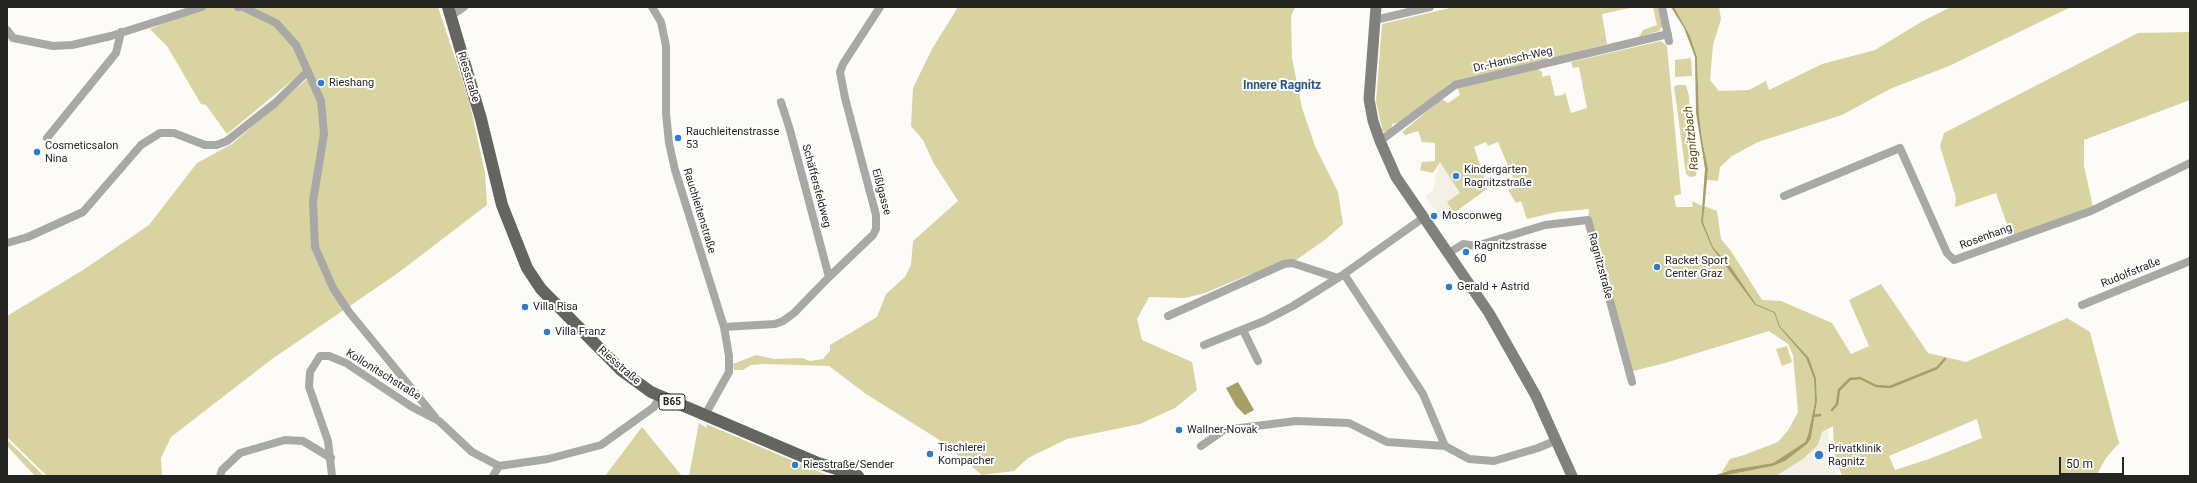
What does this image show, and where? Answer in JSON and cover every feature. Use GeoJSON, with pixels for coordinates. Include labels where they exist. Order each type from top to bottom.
{"type":"FeatureCollection","features":[{"type":"Feature","properties":{"kind":"main road"},"geometry":{"type":"LineString","coordinates":[[1376,7],[1369,99],[1373,121],[1380,141],[1396,177],[1423,218],[1449,253],[1492,319],[1536,396],[1572,476]]}},
{"type":"Feature","properties":{"kind":"main road","name":"Riesstraße"},"geometry":{"type":"LineString","coordinates":[[450,12],[458,46],[481,119],[502,205],[527,268],[541,289],[622,372],[660,397],[818,463],[858,476]]}},
{"type":"Feature","properties":{"kind":"street"},"geometry":{"type":"LineString","coordinates":[[7,30],[13,38],[53,46],[90,41],[202,7]]}},
{"type":"Feature","properties":{"kind":"street"},"geometry":{"type":"LineString","coordinates":[[7,243],[28,237],[83,212],[141,145],[160,133],[174,133],[205,145],[217,145],[227,141],[274,103],[308,71],[296,45],[276,23],[244,7],[238,7]]}},
{"type":"Feature","properties":{"kind":"street"},"geometry":{"type":"LineString","coordinates":[[450,12],[464,7]]}},
{"type":"Feature","properties":{"kind":"street","name":"Rauchleitenstraße"},"geometry":{"type":"LineString","coordinates":[[652,7],[661,22],[666,46],[666,113],[673,163],[724,327],[729,356],[728,372],[705,415]]}},
{"type":"Feature","properties":{"kind":"street","name":"Eißlgasse"},"geometry":{"type":"LineString","coordinates":[[724,327],[775,324],[783,321],[794,313],[828,277],[873,235],[878,224],[844,98],[840,72],[880,7]]}},
{"type":"Feature","properties":{"kind":"street"},"geometry":{"type":"LineString","coordinates":[[1375,20],[1430,7]]}},
{"type":"Feature","properties":{"kind":"street","name":"Dr.-Hanisch-Weg"},"geometry":{"type":"LineString","coordinates":[[1380,141],[1455,85],[1669,38],[1662,7]]}},
{"type":"Feature","properties":{"kind":"street"},"geometry":{"type":"LineString","coordinates":[[47,138],[116,53],[121,32]]}},
{"type":"Feature","properties":{"kind":"street"},"geometry":{"type":"LineString","coordinates":[[7,44],[13,38]]}},
{"type":"Feature","properties":{"kind":"street","name":"Kollonitschstraße"},"geometry":{"type":"LineString","coordinates":[[308,71],[321,101],[324,134],[313,201],[315,247],[333,288],[349,312],[439,421],[472,452],[499,466]]}},
{"type":"Feature","properties":{"kind":"street","name":"Schäffersfeldweg"},"geometry":{"type":"LineString","coordinates":[[781,102],[790,130],[828,277]]}},
{"type":"Feature","properties":{"kind":"street","name":"Rosenhang"},"geometry":{"type":"LineString","coordinates":[[1784,196],[1900,148],[1947,253],[1954,260],[2091,211],[2190,163]]}},
{"type":"Feature","properties":{"kind":"street"},"geometry":{"type":"LineString","coordinates":[[1204,345],[1242,330],[1294,306],[1341,276],[1423,218]]}},
{"type":"Feature","properties":{"kind":"street","name":"Ragnitzstraße"},"geometry":{"type":"LineString","coordinates":[[1449,253],[1463,244],[1476,246],[1545,225],[1588,220],[1632,382]]}},
{"type":"Feature","properties":{"kind":"street","name":"Rudolfstraße"},"geometry":{"type":"LineString","coordinates":[[2082,305],[2190,262]]}},
{"type":"Feature","properties":{"kind":"street"},"geometry":{"type":"LineString","coordinates":[[1168,316],[1284,264],[1292,263],[1341,276],[1423,394],[1445,446]]}},
{"type":"Feature","properties":{"kind":"street"},"geometry":{"type":"LineString","coordinates":[[1242,330],[1258,361]]}},
{"type":"Feature","properties":{"kind":"street","name":"Kollonitschstraße"},"geometry":{"type":"LineString","coordinates":[[332,476],[332,458],[328,441],[308,387],[310,372],[320,356],[329,356],[346,363],[412,407],[439,421]]}},
{"type":"Feature","properties":{"kind":"street"},"geometry":{"type":"LineString","coordinates":[[493,476],[499,466],[548,459],[601,445],[654,407],[660,397]]}},
{"type":"Feature","properties":{"kind":"street"},"geometry":{"type":"LineString","coordinates":[[1201,446],[1224,430],[1296,421],[1349,423],[1387,442],[1445,446],[1469,459],[1494,461],[1538,448],[1556,440]]}},
{"type":"Feature","properties":{"kind":"street"},"geometry":{"type":"LineString","coordinates":[[220,476],[222,470],[240,453],[285,440],[303,441],[332,458]]}},
{"type":"Feature","properties":{"kind":"shaded area"},"geometry":{"type":"Polygon","coordinates":[[[201,7],[438,7],[469,100],[485,173],[487,205],[398,273],[272,359],[171,437],[161,458],[162,476],[47,476],[7,437],[7,316],[83,270],[149,225],[197,163],[232,144],[307,79],[300,74],[227,134],[206,105],[201,104],[167,46],[150,29],[201,7]]]}},
{"type":"Feature","properties":{"kind":"shaded area"},"geometry":{"type":"Polygon","coordinates":[[[958,7],[1295,7],[1291,16],[1292,58],[1302,108],[1315,146],[1338,192],[1343,224],[1326,239],[1292,263],[1248,275],[1205,293],[1185,298],[1149,297],[1137,319],[1142,340],[1192,362],[1197,390],[1175,408],[1140,424],[1067,439],[1028,458],[1014,471],[982,475],[941,441],[866,394],[829,366],[764,364],[751,365],[743,370],[734,370],[733,364],[756,355],[774,359],[802,358],[810,361],[823,359],[830,351],[830,345],[877,317],[886,294],[905,277],[911,265],[913,241],[958,201],[933,162],[923,140],[911,126],[913,88],[932,49],[958,7]]]}},
{"type":"Feature","properties":{"kind":"shaded area"},"geometry":{"type":"Polygon","coordinates":[[[1454,7],[1634,7],[1602,14],[1607,44],[1450,83],[1402,122],[1392,124],[1391,130],[1383,132],[1376,102],[1382,24],[1454,7]]]}},
{"type":"Feature","properties":{"kind":"shaded area"},"geometry":{"type":"Polygon","coordinates":[[[1653,7],[1659,7],[1664,24],[1659,31],[1639,37],[1643,30],[1657,25],[1653,7]]]}},
{"type":"Feature","properties":{"kind":"shaded area"},"geometry":{"type":"Polygon","coordinates":[[[1671,7],[1674,7],[1690,36],[1697,57],[1699,114],[1708,169],[1703,222],[1713,247],[1731,267],[1756,304],[1775,312],[1780,326],[1809,358],[1816,378],[1817,401],[1811,438],[1807,444],[1785,461],[1773,466],[1722,476],[1713,476],[1731,470],[1773,463],[1805,442],[1808,435],[1815,402],[1814,379],[1806,358],[1779,327],[1774,313],[1755,305],[1712,248],[1701,222],[1705,169],[1696,113],[1695,57],[1684,28],[1671,7]]]}},
{"type":"Feature","properties":{"kind":"shaded area"},"geometry":{"type":"Polygon","coordinates":[[[1674,7],[1719,7],[1721,19],[1713,45],[1710,80],[1719,91],[1749,90],[1766,81],[1769,90],[1822,64],[1875,50],[1921,22],[1951,7],[2071,7],[1949,66],[1890,89],[1842,115],[1758,142],[1732,156],[1720,167],[1718,181],[1707,180],[1708,169],[1699,114],[1697,57],[1690,36],[1674,7]]]}},
{"type":"Feature","properties":{"kind":"shaded area"},"geometry":{"type":"Polygon","coordinates":[[[2190,32],[2190,100],[2084,140],[2084,166],[2093,207],[2011,236],[1996,193],[1955,207],[1956,198],[1940,146],[1944,133],[2138,33],[2190,32]]]}},
{"type":"Feature","properties":{"kind":"shaded area"},"geometry":{"type":"Polygon","coordinates":[[[1661,41],[1667,46],[1681,194],[1674,196],[1676,207],[1693,207],[1692,201],[1702,206],[1701,222],[1712,248],[1755,305],[1774,313],[1779,327],[1806,358],[1814,379],[1815,402],[1808,435],[1805,442],[1773,463],[1722,472],[1730,459],[1778,442],[1789,429],[1798,412],[1793,355],[1788,344],[1769,331],[1665,363],[1629,372],[1588,220],[1589,209],[1557,212],[1527,219],[1521,201],[1516,203],[1508,190],[1517,187],[1498,142],[1488,146],[1486,142],[1474,147],[1488,188],[1454,213],[1447,202],[1460,193],[1440,162],[1433,173],[1420,170],[1422,162],[1435,161],[1435,143],[1422,142],[1418,131],[1405,135],[1402,132],[1442,99],[1448,103],[1460,95],[1458,88],[1537,68],[1542,72],[1542,77],[1550,75],[1555,96],[1563,95],[1565,92],[1571,113],[1587,108],[1579,67],[1573,68],[1571,62],[1661,41]]]}},
{"type":"Feature","properties":{"kind":"shaded area"},"geometry":{"type":"Polygon","coordinates":[[[1691,58],[1692,76],[1675,77],[1675,60],[1691,58]]]}},
{"type":"Feature","properties":{"kind":"shaded area"},"geometry":{"type":"Polygon","coordinates":[[[1677,85],[1686,85],[1689,96],[1691,134],[1697,169],[1696,176],[1690,177],[1686,174],[1674,87],[1677,85]]]}},
{"type":"Feature","properties":{"kind":"shaded area","name":"Kindergarten Ragnitzstraße"},"geometry":{"type":"Polygon","coordinates":[[[1439,161],[1482,190],[1441,219],[1425,196],[1433,191],[1439,161]]]}},
{"type":"Feature","properties":{"kind":"shaded area"},"geometry":{"type":"Polygon","coordinates":[[[1704,206],[1717,211],[1721,239],[1731,251],[1762,300],[1781,301],[1832,323],[1851,354],[1869,346],[1849,300],[1881,284],[1928,353],[1966,362],[2067,318],[2090,332],[2119,443],[2106,458],[2096,476],[1842,476],[1834,452],[1833,426],[1822,432],[1818,445],[1803,459],[1776,476],[1722,476],[1773,466],[1785,461],[1811,438],[1817,401],[1816,378],[1809,358],[1780,326],[1775,312],[1756,304],[1731,267],[1713,247],[1703,222],[1704,206]],[[1977,419],[1889,456],[1895,470],[1929,459],[1982,438],[1977,419]]]}},
{"type":"Feature","properties":{"kind":"shaded area"},"geometry":{"type":"Polygon","coordinates":[[[1787,346],[1792,362],[1782,366],[1776,349],[1787,346]]]}},
{"type":"Feature","properties":{"kind":"shaded area"},"geometry":{"type":"Polygon","coordinates":[[[1238,382],[1254,410],[1245,415],[1236,406],[1226,388],[1238,382]]]}},
{"type":"Feature","properties":{"kind":"shaded area"},"geometry":{"type":"Polygon","coordinates":[[[699,423],[707,428],[706,424],[829,476],[689,476],[699,423]]]}},
{"type":"Feature","properties":{"kind":"shaded area"},"geometry":{"type":"Polygon","coordinates":[[[642,427],[682,476],[605,476],[642,427]]]}},
{"type":"Feature","properties":{"kind":"shaded area","name":"Privatklinik Ragnitz"},"geometry":{"type":"Polygon","coordinates":[[[1828,428],[1830,452],[1837,476],[1776,476],[1803,459],[1818,445],[1822,432],[1828,428]]]}},
{"type":"Feature","properties":{"kind":"shaded area"},"geometry":{"type":"Polygon","coordinates":[[[7,440],[44,476],[35,476],[7,446],[7,440]]]}},
{"type":"Feature","properties":{"kind":"waterway"},"geometry":{"type":"LineString","coordinates":[[1832,410],[1837,404],[1839,390],[1850,379],[1860,378],[1876,386],[1890,387],[1937,368],[1945,359]]}},
{"type":"Feature","properties":{"kind":"waterway","name":"Ragnitzbach"},"geometry":{"type":"LineString","coordinates":[[1813,416],[1820,415]]}},
{"type":"Feature","properties":{"kind":"place","name":"Rieshang"},"geometry":{"type":"Point","coordinates":[321,83]}},
{"type":"Feature","properties":{"kind":"place","name":"Rauchleitenstrasse 53"},"geometry":{"type":"Point","coordinates":[678,138]}},
{"type":"Feature","properties":{"kind":"place","name":"Cosmeticsalon Nina"},"geometry":{"type":"Point","coordinates":[37,152]}},
{"type":"Feature","properties":{"kind":"place","name":"Kindergarten Ragnitzstraße"},"geometry":{"type":"Point","coordinates":[1456,176]}},
{"type":"Feature","properties":{"kind":"place","name":"Mosconweg"},"geometry":{"type":"Point","coordinates":[1434,216]}},
{"type":"Feature","properties":{"kind":"place","name":"Ragnitzstrasse 60"},"geometry":{"type":"Point","coordinates":[1466,252]}},
{"type":"Feature","properties":{"kind":"place","name":"Racket Sport Center Graz"},"geometry":{"type":"Point","coordinates":[1657,267]}},
{"type":"Feature","properties":{"kind":"place","name":"Gerald + Astrid"},"geometry":{"type":"Point","coordinates":[1449,287]}},
{"type":"Feature","properties":{"kind":"place","name":"Villa Risa"},"geometry":{"type":"Point","coordinates":[525,307]}},
{"type":"Feature","properties":{"kind":"place","name":"Villa Franz"},"geometry":{"type":"Point","coordinates":[547,332]}},
{"type":"Feature","properties":{"kind":"place","name":"Wallner-Novak"},"geometry":{"type":"Point","coordinates":[1179,430]}},
{"type":"Feature","properties":{"kind":"place","name":"Tischlerei Kompacher"},"geometry":{"type":"Point","coordinates":[930,454]}},
{"type":"Feature","properties":{"kind":"place","name":"Privatklinik Ragnitz"},"geometry":{"type":"Point","coordinates":[1819,455]}},
{"type":"Feature","properties":{"kind":"place","name":"Riesstraße/Sender"},"geometry":{"type":"Point","coordinates":[795,465]}},
{"type":"Feature","properties":{"kind":"district","name":"Innere Ragnitz"},"geometry":{"type":"Point","coordinates":[1282,86]}}]}
